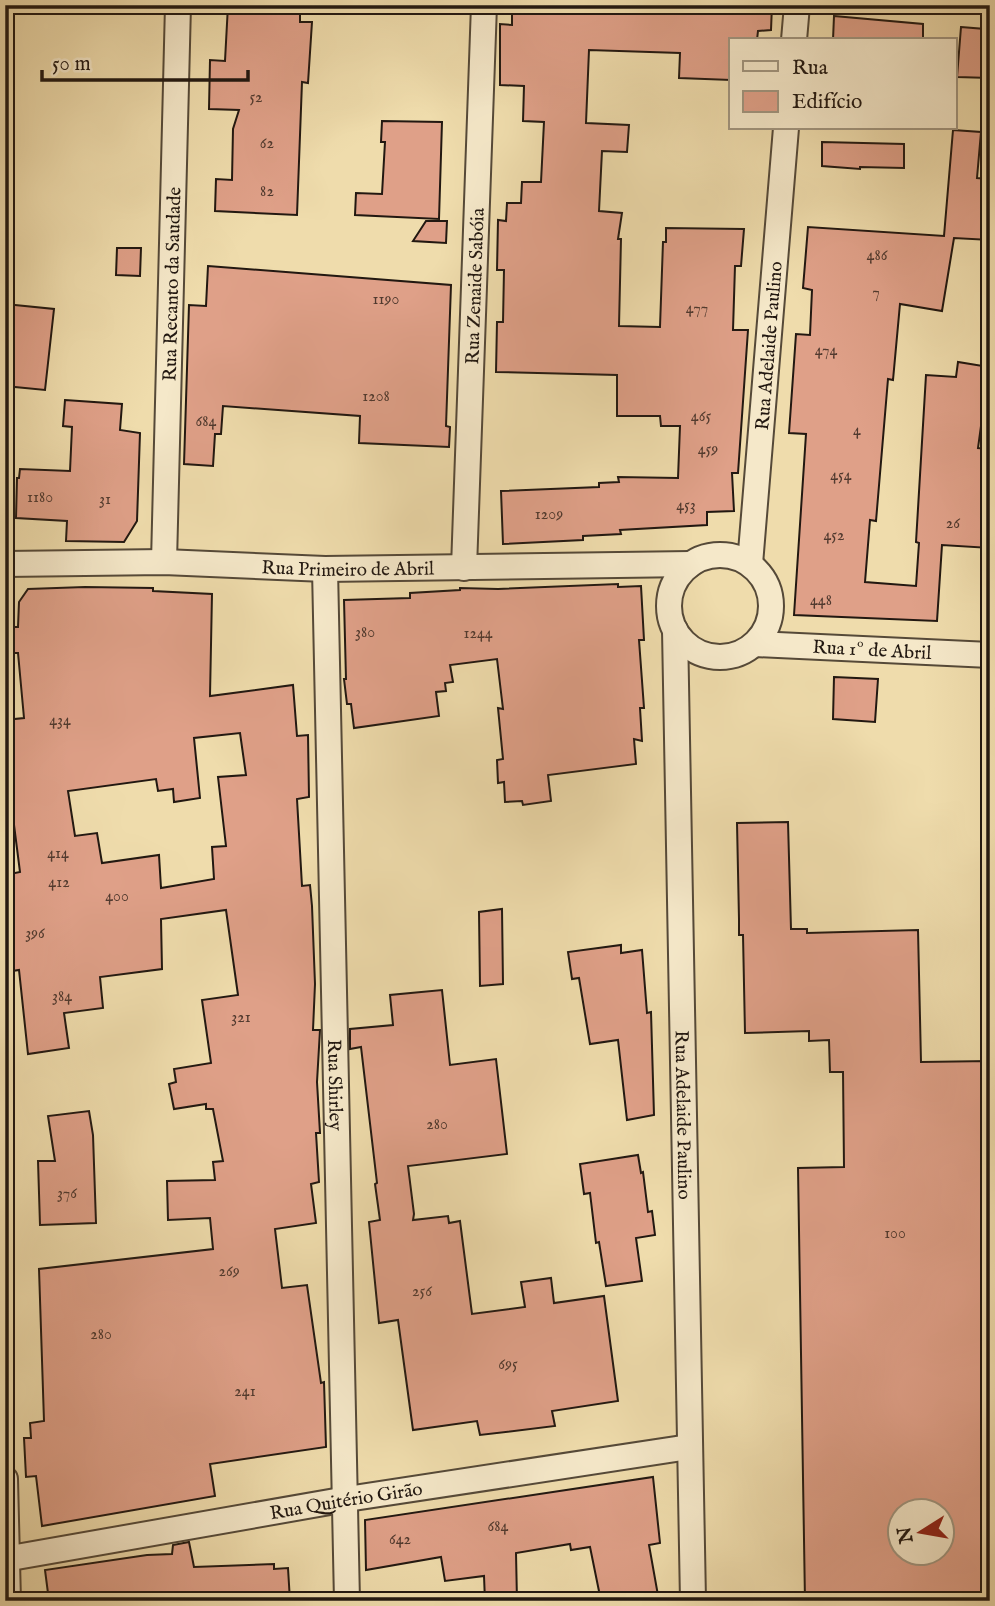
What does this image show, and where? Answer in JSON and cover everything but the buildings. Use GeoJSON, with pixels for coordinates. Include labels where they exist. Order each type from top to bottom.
{"type":"FeatureCollection","features":[{"type":"Feature","properties":{"kind":"street","name":"Rua Recanto da Saudade"},"geometry":{"type":"LineString","coordinates":[[164,562],[178,5]]}},
{"type":"Feature","properties":{"kind":"street","name":"Rua Zenaide Sabóia"},"geometry":{"type":"LineString","coordinates":[[464,568],[484,5]]}},
{"type":"Feature","properties":{"kind":"street"},"geometry":{"type":"LineString","coordinates":[[794,38],[797,5]]}},
{"type":"Feature","properties":{"kind":"street","name":"Rua Adelaide Paulino"},"geometry":{"type":"LineString","coordinates":[[750,564],[786,130]]}},
{"type":"Feature","properties":{"kind":"street"},"geometry":{"type":"LineString","coordinates":[[720,555],[736,557],[750,564],[764,582],[771,603],[770,618],[764,632],[755,643],[734,655],[711,657],[690,647],[674,630],[669,605],[671,593],[682,572],[705,557],[720,555]]}},
{"type":"Feature","properties":{"kind":"street","name":"Rua Primeiro de Abril"},"geometry":{"type":"LineString","coordinates":[[5,564],[164,562],[325,569],[691,564]]}},
{"type":"Feature","properties":{"kind":"street","name":"Rua Shirley"},"geometry":{"type":"LineString","coordinates":[[325,569],[347,1499],[347,1601]]}},
{"type":"Feature","properties":{"kind":"street","name":"Rua Adelaide Paulino"},"geometry":{"type":"LineString","coordinates":[[674,630],[693,1601]]}},
{"type":"Feature","properties":{"kind":"street","name":"Rua 1º de Abril"},"geometry":{"type":"LineString","coordinates":[[755,643],[990,655]]}},
{"type":"Feature","properties":{"kind":"street","name":"Rua Quitério Girão"},"geometry":{"type":"LineString","coordinates":[[6,1559],[347,1499],[689,1447]]}},
{"type":"Feature","properties":{"kind":"street"},"geometry":{"type":"LineString","coordinates":[[5,1479],[8,1601]]}}]}
